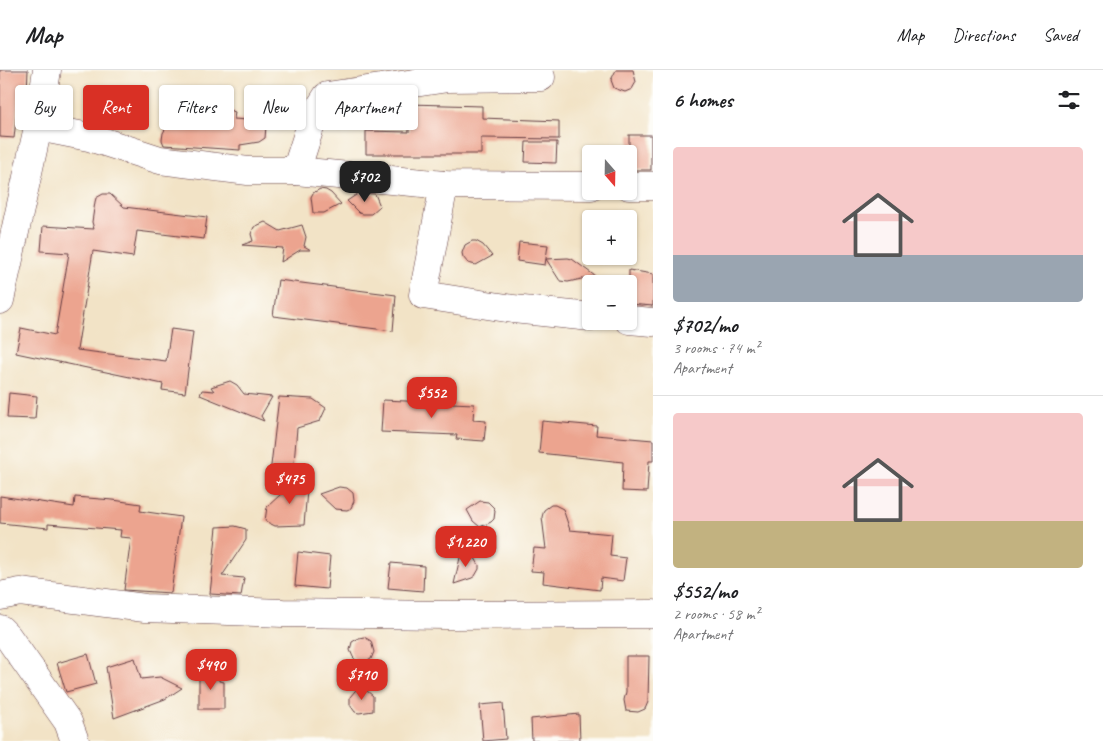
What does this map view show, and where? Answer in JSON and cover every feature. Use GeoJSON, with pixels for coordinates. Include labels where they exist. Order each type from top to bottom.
{"type":"FeatureCollection","features":[{"type":"Feature","properties":{"kind":"street"},"geometry":{"type":"LineString","coordinates":[[45,85],[47,70]]}},
{"type":"Feature","properties":{"kind":"street"},"geometry":{"type":"LineString","coordinates":[[296,171],[313,118],[327,96],[448,78],[541,77]]}},
{"type":"Feature","properties":{"kind":"street"},"geometry":{"type":"LineString","coordinates":[[0,300],[37,130]]}},
{"type":"Feature","properties":{"kind":"street"},"geometry":{"type":"LineString","coordinates":[[53,130],[89,137],[160,160],[248,171],[296,171],[444,185],[582,186]]}},
{"type":"Feature","properties":{"kind":"street"},"geometry":{"type":"LineString","coordinates":[[444,185],[423,295],[513,309],[582,315]]}},
{"type":"Feature","properties":{"kind":"street"},"geometry":{"type":"LineString","coordinates":[[638,186],[653,186]]}},
{"type":"Feature","properties":{"kind":"street"},"geometry":{"type":"LineString","coordinates":[[637,321],[653,322]]}},
{"type":"Feature","properties":{"kind":"street"},"geometry":{"type":"LineString","coordinates":[[0,596],[20,592],[145,608],[283,613],[447,616],[653,614]]}},
{"type":"Feature","properties":{"kind":"street"},"geometry":{"type":"LineString","coordinates":[[0,629],[8,637],[68,722],[75,741]]}},
{"type":"Feature","properties":{"kind":"building"},"geometry":{"type":"Polygon","coordinates":[[[0,70],[28,70],[27,85],[15,85],[14,138],[0,137],[0,70]]]}},
{"type":"Feature","properties":{"kind":"building"},"geometry":{"type":"Polygon","coordinates":[[[616,70],[633,70],[636,82],[632,89],[625,92],[614,88],[611,80],[616,70]]]}},
{"type":"Feature","properties":{"kind":"building"},"geometry":{"type":"Polygon","coordinates":[[[418,104],[482,106],[482,118],[559,121],[559,139],[481,138],[481,154],[366,154],[366,131],[409,132],[409,130],[418,130],[418,104]]]}},
{"type":"Feature","properties":{"kind":"building"},"geometry":{"type":"Polygon","coordinates":[[[234,119],[244,120],[244,130],[266,130],[265,138],[259,142],[240,145],[240,150],[164,145],[162,140],[165,130],[234,130],[234,119]]]}},
{"type":"Feature","properties":{"kind":"building"},"geometry":{"type":"Polygon","coordinates":[[[629,135],[651,135],[651,170],[638,170],[638,145],[629,145],[629,135]]]}},
{"type":"Feature","properties":{"kind":"building"},"geometry":{"type":"Polygon","coordinates":[[[526,142],[557,142],[556,163],[525,162],[526,142]]]}},
{"type":"Feature","properties":{"kind":"building"},"geometry":{"type":"Polygon","coordinates":[[[320,189],[331,193],[341,204],[324,213],[313,213],[311,197],[313,193],[320,189]]]}},
{"type":"Feature","properties":{"kind":"building"},"geometry":{"type":"Polygon","coordinates":[[[359,193],[375,194],[380,206],[371,214],[359,213],[347,201],[359,193]]]}},
{"type":"Feature","properties":{"kind":"building"},"geometry":{"type":"Polygon","coordinates":[[[103,194],[110,194],[124,207],[207,217],[204,239],[137,231],[133,257],[93,251],[77,350],[166,361],[171,329],[193,332],[185,393],[162,390],[163,384],[16,353],[21,328],[55,335],[69,253],[41,251],[43,226],[94,229],[92,222],[96,198],[103,194]]]}},
{"type":"Feature","properties":{"kind":"building"},"geometry":{"type":"Polygon","coordinates":[[[265,222],[280,231],[302,225],[306,237],[304,246],[311,250],[300,250],[281,262],[283,248],[242,245],[253,241],[251,234],[254,227],[265,222]]]}},
{"type":"Feature","properties":{"kind":"building"},"geometry":{"type":"Polygon","coordinates":[[[472,241],[483,245],[492,256],[476,265],[468,263],[462,253],[465,245],[472,241]]]}},
{"type":"Feature","properties":{"kind":"building"},"geometry":{"type":"Polygon","coordinates":[[[519,242],[548,245],[545,265],[517,261],[519,242]]]}},
{"type":"Feature","properties":{"kind":"building"},"geometry":{"type":"Polygon","coordinates":[[[546,259],[572,259],[594,275],[582,275],[582,279],[568,282],[560,281],[546,259]]]}},
{"type":"Feature","properties":{"kind":"building"},"geometry":{"type":"Polygon","coordinates":[[[629,270],[653,274],[653,306],[637,305],[637,275],[629,275],[629,270]]]}},
{"type":"Feature","properties":{"kind":"building"},"geometry":{"type":"Polygon","coordinates":[[[278,280],[396,295],[393,331],[273,316],[278,280]]]}},
{"type":"Feature","properties":{"kind":"building"},"geometry":{"type":"Polygon","coordinates":[[[230,381],[237,385],[244,394],[272,397],[261,416],[264,421],[200,395],[202,390],[214,391],[211,387],[230,381]]]}},
{"type":"Feature","properties":{"kind":"building"},"geometry":{"type":"Polygon","coordinates":[[[9,393],[37,396],[35,419],[7,418],[9,393]]]}},
{"type":"Feature","properties":{"kind":"building"},"geometry":{"type":"Polygon","coordinates":[[[279,397],[313,399],[326,408],[320,421],[297,428],[293,475],[270,474],[279,397]]]}},
{"type":"Feature","properties":{"kind":"building"},"geometry":{"type":"Polygon","coordinates":[[[383,400],[474,404],[473,420],[486,421],[484,441],[456,439],[457,435],[381,432],[383,400]]]}},
{"type":"Feature","properties":{"kind":"building"},"geometry":{"type":"Polygon","coordinates":[[[542,421],[597,426],[596,435],[653,440],[653,461],[649,461],[647,492],[622,491],[623,462],[539,453],[542,421]]]}},
{"type":"Feature","properties":{"kind":"building"},"geometry":{"type":"Polygon","coordinates":[[[309,468],[304,525],[275,526],[265,521],[267,507],[309,468]]]}},
{"type":"Feature","properties":{"kind":"building"},"geometry":{"type":"Polygon","coordinates":[[[339,487],[347,488],[353,493],[354,501],[351,508],[347,510],[335,509],[319,494],[339,487]]]}},
{"type":"Feature","properties":{"kind":"building"},"geometry":{"type":"Polygon","coordinates":[[[0,496],[74,507],[75,497],[113,500],[141,504],[140,511],[181,517],[171,593],[124,590],[131,538],[120,537],[121,530],[48,524],[48,528],[0,523],[0,496]]]}},
{"type":"Feature","properties":{"kind":"building"},"geometry":{"type":"Polygon","coordinates":[[[480,501],[488,502],[495,511],[494,519],[480,527],[473,521],[467,510],[480,501]]]}},
{"type":"Feature","properties":{"kind":"building"},"geometry":{"type":"Polygon","coordinates":[[[551,505],[563,509],[570,530],[612,534],[610,556],[626,558],[623,581],[601,578],[600,590],[543,583],[544,572],[531,571],[534,548],[546,549],[542,517],[544,510],[551,505]]]}},
{"type":"Feature","properties":{"kind":"building"},"geometry":{"type":"Polygon","coordinates":[[[235,526],[246,529],[246,540],[222,576],[244,578],[241,596],[210,594],[217,527],[235,526]]]}},
{"type":"Feature","properties":{"kind":"building"},"geometry":{"type":"Polygon","coordinates":[[[462,549],[475,558],[479,569],[472,578],[454,584],[462,549]]]}},
{"type":"Feature","properties":{"kind":"building"},"geometry":{"type":"Polygon","coordinates":[[[298,552],[330,556],[327,589],[295,586],[298,552]]]}},
{"type":"Feature","properties":{"kind":"building"},"geometry":{"type":"Polygon","coordinates":[[[391,563],[424,566],[423,591],[388,588],[391,563]]]}},
{"type":"Feature","properties":{"kind":"building"},"geometry":{"type":"Polygon","coordinates":[[[364,637],[371,641],[374,652],[371,659],[360,665],[350,650],[352,642],[364,637]]]}},
{"type":"Feature","properties":{"kind":"building"},"geometry":{"type":"Polygon","coordinates":[[[88,654],[96,684],[66,692],[57,663],[88,654]]]}},
{"type":"Feature","properties":{"kind":"building"},"geometry":{"type":"Polygon","coordinates":[[[626,656],[649,656],[648,702],[645,709],[638,712],[626,711],[624,700],[626,692],[626,656]]]}},
{"type":"Feature","properties":{"kind":"building"},"geometry":{"type":"Polygon","coordinates":[[[135,658],[141,679],[160,677],[182,688],[165,699],[114,718],[106,667],[135,658]]]}},
{"type":"Feature","properties":{"kind":"building"},"geometry":{"type":"Polygon","coordinates":[[[199,671],[219,671],[219,681],[224,682],[224,709],[199,709],[199,671]]]}},
{"type":"Feature","properties":{"kind":"building"},"geometry":{"type":"Polygon","coordinates":[[[360,685],[373,696],[373,711],[355,712],[350,705],[350,697],[360,685]]]}},
{"type":"Feature","properties":{"kind":"building"},"geometry":{"type":"Polygon","coordinates":[[[503,703],[506,739],[483,741],[480,705],[503,703]]]}},
{"type":"Feature","properties":{"kind":"building"},"geometry":{"type":"Polygon","coordinates":[[[579,714],[580,741],[532,741],[531,719],[579,714]]]}}]}
